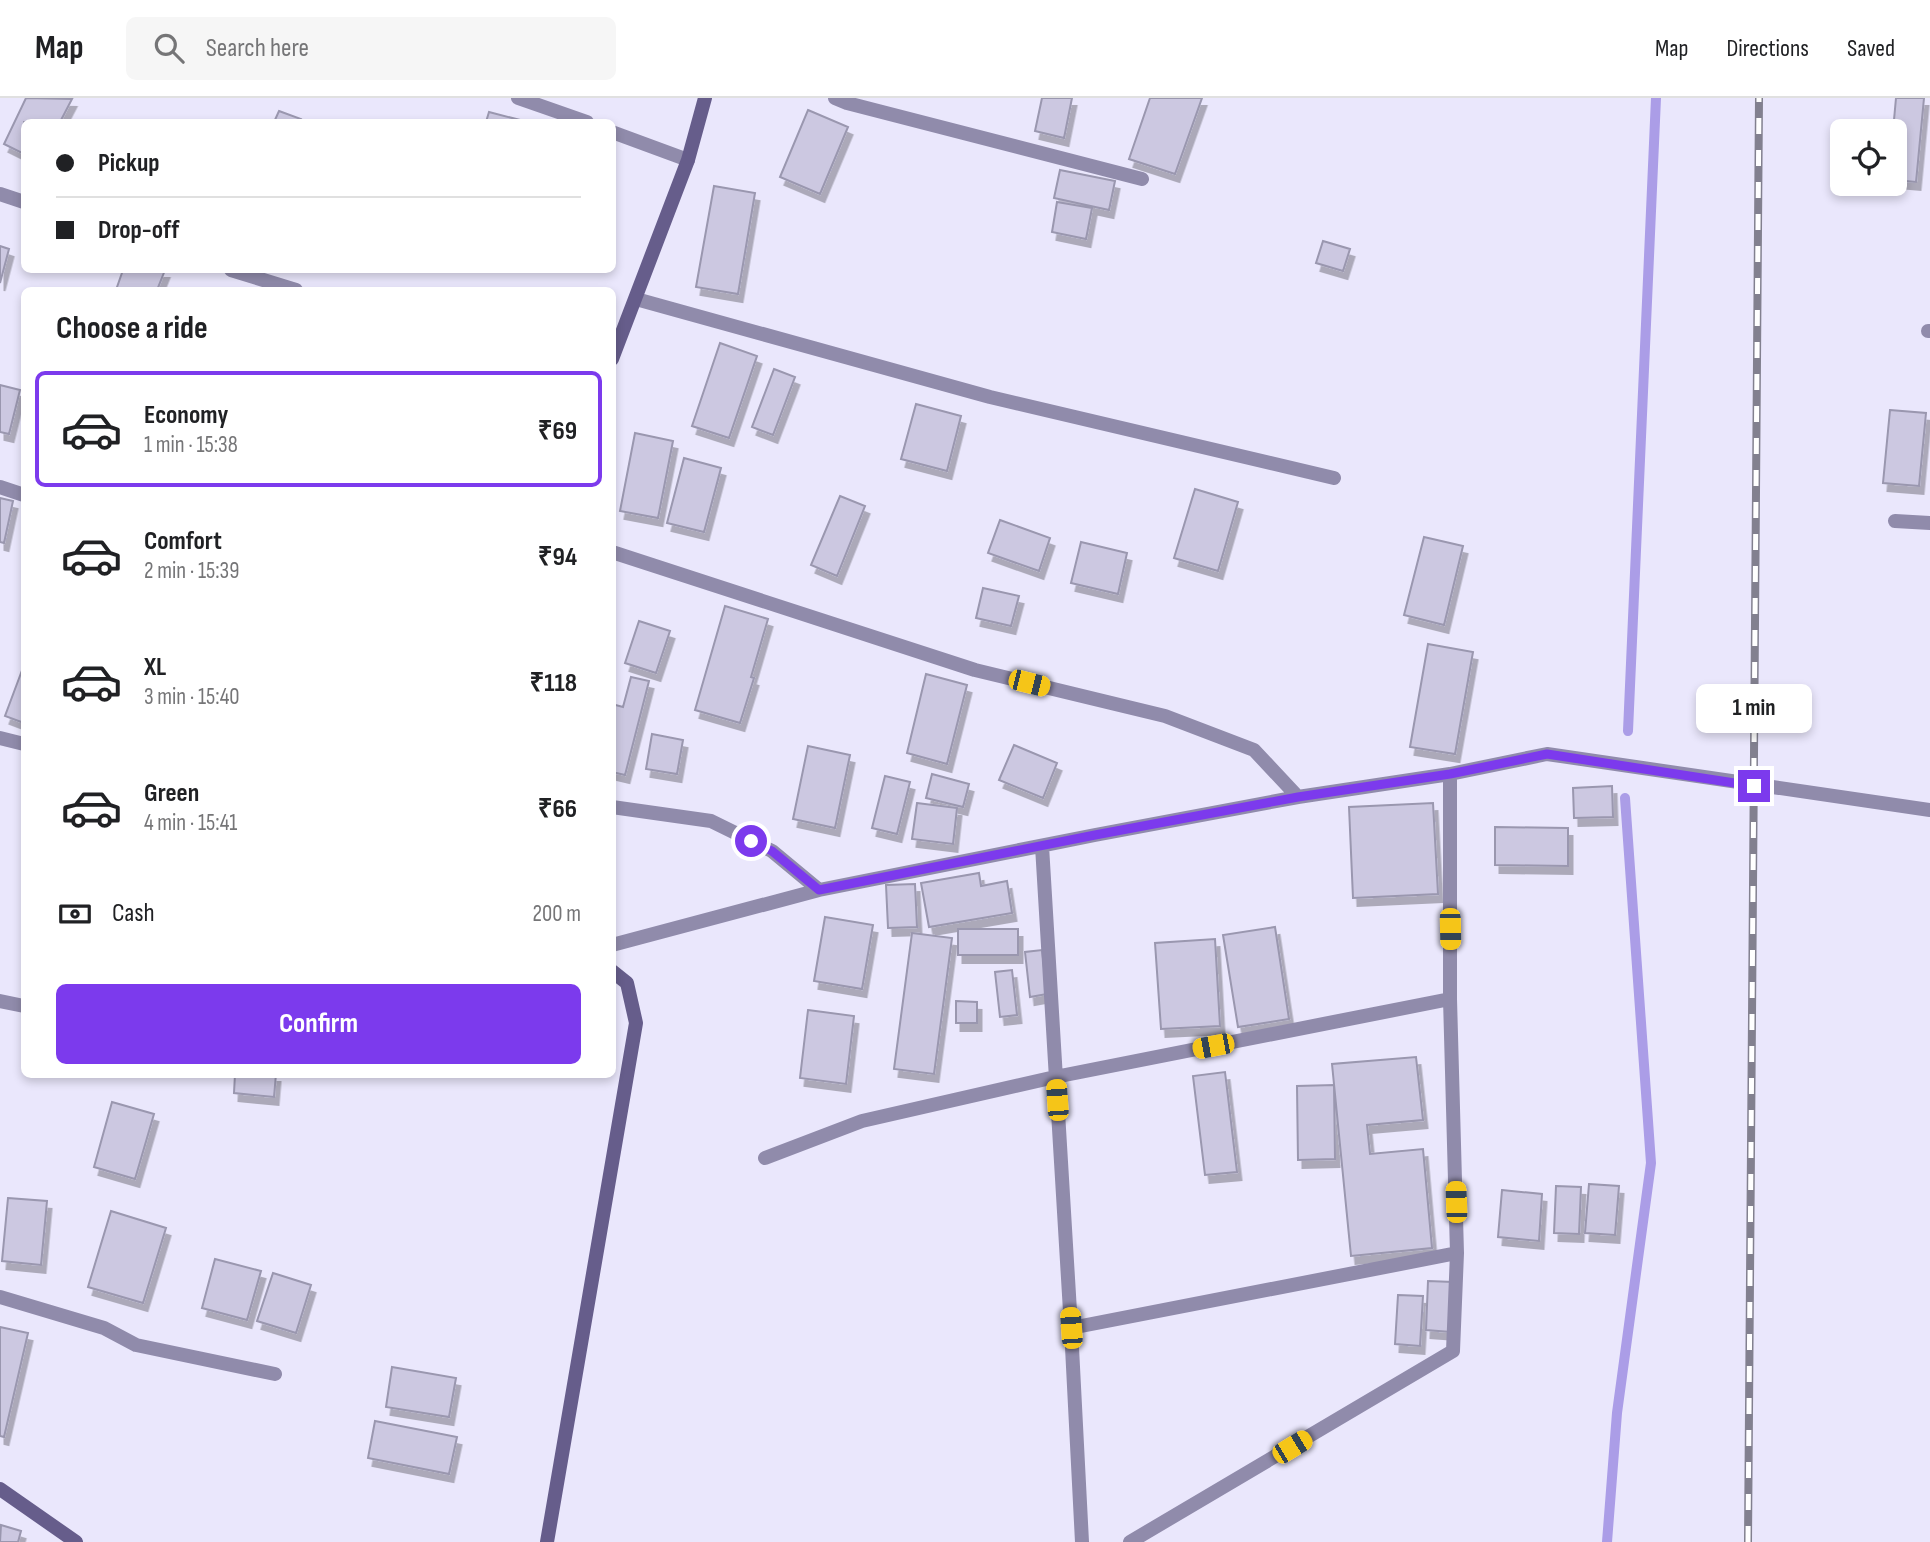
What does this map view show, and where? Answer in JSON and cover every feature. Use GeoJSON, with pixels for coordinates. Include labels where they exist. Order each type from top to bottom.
{"type":"FeatureCollection","features":[{"type":"Feature","properties":{"kind":"street"},"geometry":{"type":"LineString","coordinates":[[518,98],[578,119]]}},
{"type":"Feature","properties":{"kind":"street"},"geometry":{"type":"LineString","coordinates":[[616,349],[688,160],[705,98]]}},
{"type":"Feature","properties":{"kind":"street"},"geometry":{"type":"LineString","coordinates":[[835,98],[1142,179]]}},
{"type":"Feature","properties":{"kind":"street"},"geometry":{"type":"LineString","coordinates":[[616,133],[688,160]]}},
{"type":"Feature","properties":{"kind":"street"},"geometry":{"type":"LineString","coordinates":[[0,194],[21,201]]}},
{"type":"Feature","properties":{"kind":"street"},"geometry":{"type":"LineString","coordinates":[[241,273],[286,287]]}},
{"type":"Feature","properties":{"kind":"street"},"geometry":{"type":"LineString","coordinates":[[636,299],[990,397],[1334,478]]}},
{"type":"Feature","properties":{"kind":"street"},"geometry":{"type":"LineString","coordinates":[[0,486],[21,494]]}},
{"type":"Feature","properties":{"kind":"street"},"geometry":{"type":"LineString","coordinates":[[1895,521],[1930,523]]}},
{"type":"Feature","properties":{"kind":"street"},"geometry":{"type":"LineString","coordinates":[[616,553],[975,670],[1164,716],[1254,750],[1298,797]]}},
{"type":"Feature","properties":{"kind":"street"},"geometry":{"type":"LineString","coordinates":[[0,738],[21,743]]}},
{"type":"Feature","properties":{"kind":"street"},"geometry":{"type":"LineString","coordinates":[[616,945],[819,890],[1298,797],[1450,774],[1547,754],[1930,810]]}},
{"type":"Feature","properties":{"kind":"street"},"geometry":{"type":"LineString","coordinates":[[1130,1542],[1453,1351],[1457,1253],[1450,999],[1450,774]]}},
{"type":"Feature","properties":{"kind":"street"},"geometry":{"type":"LineString","coordinates":[[616,808],[711,821],[772,851],[819,890]]}},
{"type":"Feature","properties":{"kind":"street"},"geometry":{"type":"LineString","coordinates":[[1042,846],[1083,1542]]}},
{"type":"Feature","properties":{"kind":"street"},"geometry":{"type":"LineString","coordinates":[[547,1542],[636,1023],[627,983],[616,974]]}},
{"type":"Feature","properties":{"kind":"street"},"geometry":{"type":"LineString","coordinates":[[765,1158],[862,1121],[1055,1077],[1450,999]]}},
{"type":"Feature","properties":{"kind":"street"},"geometry":{"type":"LineString","coordinates":[[0,1001],[21,1005]]}},
{"type":"Feature","properties":{"kind":"street"},"geometry":{"type":"LineString","coordinates":[[1071,1328],[1457,1253]]}},
{"type":"Feature","properties":{"kind":"street"},"geometry":{"type":"LineString","coordinates":[[0,1297],[104,1328],[136,1345],[275,1374]]}},
{"type":"Feature","properties":{"kind":"street"},"geometry":{"type":"LineString","coordinates":[[0,1489],[76,1542]]}},
{"type":"Feature","properties":{"kind":"building"},"geometry":{"type":"Polygon","coordinates":[[[26,98],[72,99],[62,119],[21,119],[21,152],[4,144],[26,98]]]}},
{"type":"Feature","properties":{"kind":"building"},"geometry":{"type":"Polygon","coordinates":[[[1042,98],[1072,98],[1064,138],[1035,131],[1042,98]]]}},
{"type":"Feature","properties":{"kind":"building"},"geometry":{"type":"Polygon","coordinates":[[[1150,98],[1202,98],[1175,174],[1129,159],[1150,98]]]}},
{"type":"Feature","properties":{"kind":"building"},"geometry":{"type":"Polygon","coordinates":[[[1896,98],[1924,98],[1916,182],[1907,181],[1907,119],[1894,119],[1896,98]]]}},
{"type":"Feature","properties":{"kind":"building"},"geometry":{"type":"Polygon","coordinates":[[[808,110],[848,127],[820,194],[780,177],[808,110]]]}},
{"type":"Feature","properties":{"kind":"building"},"geometry":{"type":"Polygon","coordinates":[[[279,111],[301,119],[275,119],[279,111]]]}},
{"type":"Feature","properties":{"kind":"building"},"geometry":{"type":"Polygon","coordinates":[[[489,112],[516,119],[487,119],[489,112]]]}},
{"type":"Feature","properties":{"kind":"building"},"geometry":{"type":"Polygon","coordinates":[[[1060,170],[1115,181],[1109,210],[1054,198],[1060,170]]]}},
{"type":"Feature","properties":{"kind":"building"},"geometry":{"type":"Polygon","coordinates":[[[714,186],[755,193],[738,294],[696,287],[714,186]]]}},
{"type":"Feature","properties":{"kind":"building"},"geometry":{"type":"Polygon","coordinates":[[[1057,202],[1092,208],[1086,239],[1052,232],[1057,202]]]}},
{"type":"Feature","properties":{"kind":"building"},"geometry":{"type":"Polygon","coordinates":[[[1323,241],[1350,249],[1343,271],[1316,263],[1323,241]]]}},
{"type":"Feature","properties":{"kind":"building"},"geometry":{"type":"Polygon","coordinates":[[[0,246],[9,249],[0,283],[0,246]]]}},
{"type":"Feature","properties":{"kind":"building"},"geometry":{"type":"Polygon","coordinates":[[[122,273],[164,273],[158,287],[117,287],[122,273]]]}},
{"type":"Feature","properties":{"kind":"building"},"geometry":{"type":"Polygon","coordinates":[[[720,343],[757,356],[729,438],[692,426],[720,343]]]}},
{"type":"Feature","properties":{"kind":"building"},"geometry":{"type":"Polygon","coordinates":[[[774,369],[795,377],[773,435],[752,427],[774,369]]]}},
{"type":"Feature","properties":{"kind":"building"},"geometry":{"type":"Polygon","coordinates":[[[0,385],[20,390],[9,434],[0,432],[0,385]]]}},
{"type":"Feature","properties":{"kind":"building"},"geometry":{"type":"Polygon","coordinates":[[[916,404],[961,416],[947,471],[901,459],[916,404]]]}},
{"type":"Feature","properties":{"kind":"building"},"geometry":{"type":"Polygon","coordinates":[[[1890,410],[1926,413],[1919,486],[1883,483],[1890,410]]]}},
{"type":"Feature","properties":{"kind":"building"},"geometry":{"type":"Polygon","coordinates":[[[635,433],[673,441],[658,518],[620,511],[635,433]]]}},
{"type":"Feature","properties":{"kind":"building"},"geometry":{"type":"Polygon","coordinates":[[[684,458],[721,468],[704,532],[667,523],[684,458]]]}},
{"type":"Feature","properties":{"kind":"building"},"geometry":{"type":"Polygon","coordinates":[[[1195,489],[1238,502],[1218,571],[1174,558],[1195,489]]]}},
{"type":"Feature","properties":{"kind":"building"},"geometry":{"type":"Polygon","coordinates":[[[840,496],[865,506],[837,576],[811,565],[840,496]]]}},
{"type":"Feature","properties":{"kind":"building"},"geometry":{"type":"Polygon","coordinates":[[[0,498],[13,501],[4,543],[0,542],[0,498]]]}},
{"type":"Feature","properties":{"kind":"building"},"geometry":{"type":"Polygon","coordinates":[[[1000,520],[1050,538],[1039,571],[988,553],[1000,520]]]}},
{"type":"Feature","properties":{"kind":"building"},"geometry":{"type":"Polygon","coordinates":[[[1424,537],[1463,546],[1444,625],[1404,615],[1424,537]]]}},
{"type":"Feature","properties":{"kind":"building"},"geometry":{"type":"Polygon","coordinates":[[[1081,542],[1127,553],[1118,594],[1071,583],[1081,542]]]}},
{"type":"Feature","properties":{"kind":"building"},"geometry":{"type":"Polygon","coordinates":[[[983,588],[1019,596],[1011,626],[976,618],[983,588]]]}},
{"type":"Feature","properties":{"kind":"building"},"geometry":{"type":"Polygon","coordinates":[[[725,606],[768,619],[740,723],[695,710],[725,606]]]}},
{"type":"Feature","properties":{"kind":"building"},"geometry":{"type":"Polygon","coordinates":[[[639,621],[670,631],[656,673],[625,663],[639,621]]]}},
{"type":"Feature","properties":{"kind":"building"},"geometry":{"type":"Polygon","coordinates":[[[1428,644],[1473,652],[1455,754],[1410,747],[1428,644]]]}},
{"type":"Feature","properties":{"kind":"building"},"geometry":{"type":"Polygon","coordinates":[[[21,673],[21,722],[5,716],[21,673]]]}},
{"type":"Feature","properties":{"kind":"building"},"geometry":{"type":"Polygon","coordinates":[[[926,674],[967,685],[947,764],[907,753],[926,674]]]}},
{"type":"Feature","properties":{"kind":"building"},"geometry":{"type":"Polygon","coordinates":[[[631,677],[649,681],[625,775],[616,773],[616,705],[623,707],[631,677]]]}},
{"type":"Feature","properties":{"kind":"building"},"geometry":{"type":"Polygon","coordinates":[[[652,734],[683,740],[677,774],[646,769],[652,734]]]}},
{"type":"Feature","properties":{"kind":"building"},"geometry":{"type":"Polygon","coordinates":[[[1014,745],[1057,763],[1043,798],[999,780],[1014,745]]]}},
{"type":"Feature","properties":{"kind":"building"},"geometry":{"type":"Polygon","coordinates":[[[808,746],[850,755],[835,828],[793,819],[808,746]]]}},
{"type":"Feature","properties":{"kind":"building"},"geometry":{"type":"Polygon","coordinates":[[[932,774],[969,784],[963,807],[926,798],[932,774]]]}},
{"type":"Feature","properties":{"kind":"building"},"geometry":{"type":"Polygon","coordinates":[[[885,776],[910,782],[897,834],[872,828],[885,776]]]}},
{"type":"Feature","properties":{"kind":"building"},"geometry":{"type":"Polygon","coordinates":[[[1612,786],[1613,817],[1574,818],[1573,788],[1612,786]]]}},
{"type":"Feature","properties":{"kind":"building"},"geometry":{"type":"Polygon","coordinates":[[[917,803],[957,808],[953,844],[912,839],[917,803]]]}},
{"type":"Feature","properties":{"kind":"building"},"geometry":{"type":"Polygon","coordinates":[[[1433,803],[1438,894],[1353,898],[1349,807],[1433,803]]]}},
{"type":"Feature","properties":{"kind":"building"},"geometry":{"type":"Polygon","coordinates":[[[1495,827],[1568,828],[1568,866],[1495,865],[1495,827]]]}},
{"type":"Feature","properties":{"kind":"building"},"geometry":{"type":"Polygon","coordinates":[[[979,873],[981,886],[1007,881],[1012,913],[929,927],[921,883],[979,873]]]}},
{"type":"Feature","properties":{"kind":"building"},"geometry":{"type":"Polygon","coordinates":[[[915,884],[917,927],[888,928],[886,885],[915,884]]]}},
{"type":"Feature","properties":{"kind":"building"},"geometry":{"type":"Polygon","coordinates":[[[825,917],[873,925],[862,989],[814,981],[825,917]]]}},
{"type":"Feature","properties":{"kind":"building"},"geometry":{"type":"Polygon","coordinates":[[[1275,927],[1289,1019],[1238,1027],[1223,935],[1275,927]]]}},
{"type":"Feature","properties":{"kind":"building"},"geometry":{"type":"Polygon","coordinates":[[[958,929],[1018,929],[1018,955],[958,955],[958,929]]]}},
{"type":"Feature","properties":{"kind":"building"},"geometry":{"type":"Polygon","coordinates":[[[912,933],[952,938],[934,1074],[894,1069],[912,933]]]}},
{"type":"Feature","properties":{"kind":"building"},"geometry":{"type":"Polygon","coordinates":[[[1215,939],[1220,1026],[1161,1029],[1155,943],[1215,939]]]}},
{"type":"Feature","properties":{"kind":"building"},"geometry":{"type":"Polygon","coordinates":[[[1042,950],[1047,994],[1030,997],[1025,952],[1042,950]]]}},
{"type":"Feature","properties":{"kind":"building"},"geometry":{"type":"Polygon","coordinates":[[[1012,970],[1017,1015],[1000,1017],[995,972],[1012,970]]]}},
{"type":"Feature","properties":{"kind":"building"},"geometry":{"type":"Polygon","coordinates":[[[956,1001],[977,1002],[977,1023],[956,1023],[956,1001]]]}},
{"type":"Feature","properties":{"kind":"building"},"geometry":{"type":"Polygon","coordinates":[[[808,1010],[854,1016],[846,1084],[800,1078],[808,1010]]]}},
{"type":"Feature","properties":{"kind":"building"},"geometry":{"type":"Polygon","coordinates":[[[1416,1057],[1423,1120],[1367,1125],[1370,1154],[1423,1149],[1432,1248],[1351,1256],[1332,1064],[1416,1057]]]}},
{"type":"Feature","properties":{"kind":"building"},"geometry":{"type":"Polygon","coordinates":[[[1225,1072],[1237,1172],[1205,1175],[1193,1076],[1225,1072]]]}},
{"type":"Feature","properties":{"kind":"building"},"geometry":{"type":"Polygon","coordinates":[[[235,1078],[276,1078],[274,1097],[234,1093],[235,1078]]]}},
{"type":"Feature","properties":{"kind":"building"},"geometry":{"type":"Polygon","coordinates":[[[1334,1085],[1335,1159],[1298,1160],[1297,1086],[1334,1085]]]}},
{"type":"Feature","properties":{"kind":"building"},"geometry":{"type":"Polygon","coordinates":[[[112,1102],[154,1114],[135,1179],[94,1167],[112,1102]]]}},
{"type":"Feature","properties":{"kind":"building"},"geometry":{"type":"Polygon","coordinates":[[[1589,1184],[1619,1186],[1615,1235],[1585,1233],[1589,1184]]]}},
{"type":"Feature","properties":{"kind":"building"},"geometry":{"type":"Polygon","coordinates":[[[1556,1186],[1581,1187],[1579,1234],[1554,1233],[1556,1186]]]}},
{"type":"Feature","properties":{"kind":"building"},"geometry":{"type":"Polygon","coordinates":[[[1502,1190],[1542,1194],[1539,1241],[1498,1237],[1502,1190]]]}},
{"type":"Feature","properties":{"kind":"building"},"geometry":{"type":"Polygon","coordinates":[[[8,1198],[47,1201],[41,1265],[2,1261],[8,1198]]]}},
{"type":"Feature","properties":{"kind":"building"},"geometry":{"type":"Polygon","coordinates":[[[111,1211],[166,1228],[143,1303],[88,1287],[111,1211]]]}},
{"type":"Feature","properties":{"kind":"building"},"geometry":{"type":"Polygon","coordinates":[[[215,1259],[261,1271],[247,1320],[202,1308],[215,1259]]]}},
{"type":"Feature","properties":{"kind":"building"},"geometry":{"type":"Polygon","coordinates":[[[273,1273],[311,1285],[296,1333],[257,1321],[273,1273]]]}},
{"type":"Feature","properties":{"kind":"building"},"geometry":{"type":"Polygon","coordinates":[[[1428,1281],[1453,1282],[1451,1332],[1426,1330],[1428,1281]]]}},
{"type":"Feature","properties":{"kind":"building"},"geometry":{"type":"Polygon","coordinates":[[[1398,1295],[1423,1296],[1420,1346],[1395,1344],[1398,1295]]]}},
{"type":"Feature","properties":{"kind":"building"},"geometry":{"type":"Polygon","coordinates":[[[0,1327],[28,1333],[4,1437],[0,1436],[0,1327]]]}},
{"type":"Feature","properties":{"kind":"building"},"geometry":{"type":"Polygon","coordinates":[[[392,1367],[456,1378],[449,1417],[386,1407],[392,1367]]]}},
{"type":"Feature","properties":{"kind":"building"},"geometry":{"type":"Polygon","coordinates":[[[375,1421],[457,1437],[449,1474],[368,1458],[375,1421]]]}},
{"type":"Feature","properties":{"kind":"building"},"geometry":{"type":"Polygon","coordinates":[[[1,1525],[21,1531],[18,1542],[0,1542],[1,1525]]]}},
{"type":"Feature","properties":{"kind":"waterway"},"geometry":{"type":"LineString","coordinates":[[1628,731],[1656,98]]}},
{"type":"Feature","properties":{"kind":"waterway"},"geometry":{"type":"LineString","coordinates":[[1607,1542],[1617,1413],[1651,1163],[1625,798]]}},
{"type":"Feature","properties":{"kind":"railway"},"geometry":{"type":"LineString","coordinates":[[1748,1542],[1759,98]]}},
{"type":"Feature","properties":{"kind":"route"},"geometry":{"type":"LineString","coordinates":[[751,841],[772,851],[819,890],[1298,797],[1450,774],[1547,754],[1754,786]]}}]}
